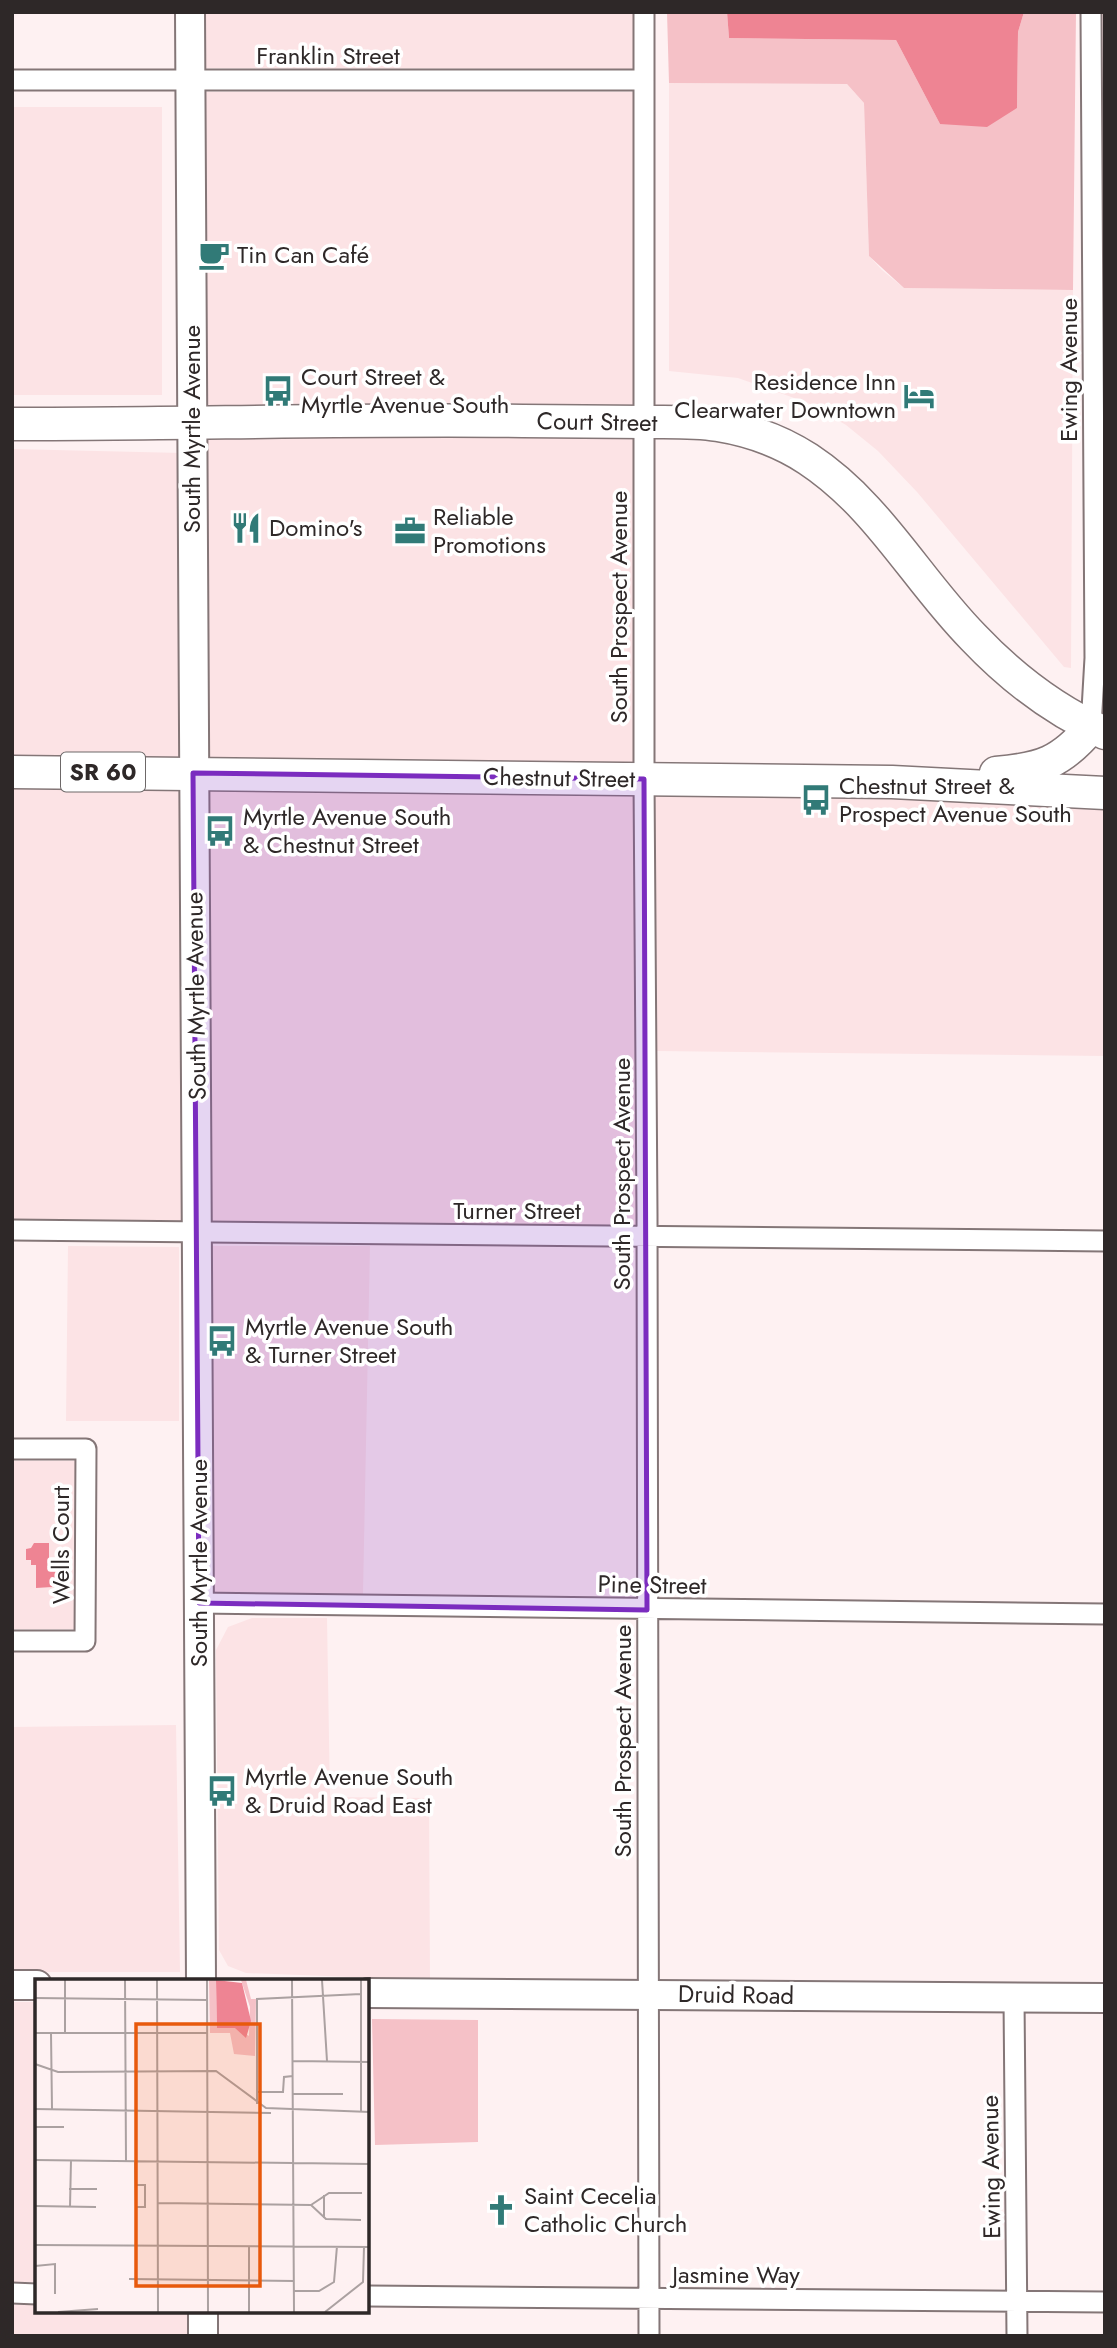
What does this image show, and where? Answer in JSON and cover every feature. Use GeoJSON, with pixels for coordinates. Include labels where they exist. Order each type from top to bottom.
{"type":"FeatureCollection","features":[{"type":"Feature","properties":{"kind":"main road","name":"South Myrtle Avenue"},"geometry":{"type":"LineString","coordinates":[[190,12],[201,1979]]}},
{"type":"Feature","properties":{"kind":"main road","name":"Court Street"},"geometry":{"type":"LineString","coordinates":[[12,424],[465,420],[694,423],[737,429],[760,436],[806,457],[855,496],[971,636],[1037,693],[1098,730]]}},
{"type":"Feature","properties":{"kind":"main road"},"geometry":{"type":"LineString","coordinates":[[971,636],[986,669],[1050,729],[1057,746],[1056,760]]}},
{"type":"Feature","properties":{"kind":"main road"},"geometry":{"type":"LineString","coordinates":[[892,782],[1032,770],[1056,760],[1098,730]]}},
{"type":"Feature","properties":{"kind":"main road","name":"Chestnut Street"},"geometry":{"type":"LineString","coordinates":[[12,772],[892,782],[1105,793]]}},
{"type":"Feature","properties":{"kind":"main road"},"geometry":{"type":"LineString","coordinates":[[12,1985],[35,1985]]}},
{"type":"Feature","properties":{"kind":"main road","name":"Druid Road"},"geometry":{"type":"LineString","coordinates":[[369,1993],[1105,1998]]}},
{"type":"Feature","properties":{"kind":"main road"},"geometry":{"type":"LineString","coordinates":[[203,2313],[203,2336]]}},
{"type":"Feature","properties":{"kind":"street","name":"South Prospect Avenue"},"geometry":{"type":"LineString","coordinates":[[644,12],[643,779],[649,2336]]}},
{"type":"Feature","properties":{"kind":"street","name":"Ewing Avenue"},"geometry":{"type":"LineString","coordinates":[[1091,12],[1099,613],[1094,696],[1098,730]]}},
{"type":"Feature","properties":{"kind":"street","name":"Franklin Street"},"geometry":{"type":"LineString","coordinates":[[12,80],[644,80]]}},
{"type":"Feature","properties":{"kind":"street","name":"Turner Street"},"geometry":{"type":"LineString","coordinates":[[12,1230],[197,1234],[1105,1241]]}},
{"type":"Feature","properties":{"kind":"street","name":"Wells Court"},"geometry":{"type":"LineString","coordinates":[[12,1449],[86,1449],[86,1463],[85,1641],[12,1641]]}},
{"type":"Feature","properties":{"kind":"street","name":"Pine Street"},"geometry":{"type":"LineString","coordinates":[[199,1603],[1105,1614]]}},
{"type":"Feature","properties":{"kind":"street","name":"Ewing Avenue"},"geometry":{"type":"LineString","coordinates":[[1014,1998],[1017,2336]]}},
{"type":"Feature","properties":{"kind":"street"},"geometry":{"type":"LineString","coordinates":[[12,2293],[35,2294]]}},
{"type":"Feature","properties":{"kind":"street","name":"Jasmine Way"},"geometry":{"type":"LineString","coordinates":[[369,2296],[1105,2302]]}},
{"type":"Feature","properties":{"kind":"highlighted area"},"geometry":{"type":"Polygon","coordinates":[[[193,773],[644,779],[647,1610],[199,1603],[193,773]]]}},
{"type":"Feature","properties":{"kind":"shaded area"},"geometry":{"type":"Polygon","coordinates":[[[200,12],[633,12],[634,69],[201,68],[200,12]]]}},
{"type":"Feature","properties":{"kind":"shaded area"},"geometry":{"type":"Polygon","coordinates":[[[667,12],[727,12],[729,38],[896,40],[940,124],[1017,108],[1018,32],[1024,12],[1076,12],[1073,290],[904,288],[869,256],[864,103],[847,84],[669,83],[667,12]]]}},
{"type":"Feature","properties":{"kind":"shaded area"},"geometry":{"type":"Polygon","coordinates":[[[727,12],[1024,12],[1018,32],[1017,108],[987,127],[940,124],[896,40],[729,38],[727,12]]]}},
{"type":"Feature","properties":{"kind":"shaded area"},"geometry":{"type":"Polygon","coordinates":[[[1101,12],[1105,12],[1105,99],[1102,99],[1101,12]]]}},
{"type":"Feature","properties":{"kind":"shaded area"},"geometry":{"type":"Polygon","coordinates":[[[669,83],[847,84],[864,103],[869,256],[882,270],[904,288],[1073,290],[1071,668],[1064,667],[917,492],[878,451],[846,425],[808,403],[738,378],[669,371],[669,83]]]}},
{"type":"Feature","properties":{"kind":"shaded area"},"geometry":{"type":"Polygon","coordinates":[[[201,92],[634,92],[633,411],[203,411],[201,92]]]}},
{"type":"Feature","properties":{"kind":"shaded area"},"geometry":{"type":"Polygon","coordinates":[[[12,107],[162,107],[162,395],[12,395],[12,107]]]}},
{"type":"Feature","properties":{"kind":"shaded area"},"geometry":{"type":"Polygon","coordinates":[[[633,434],[634,767],[204,762],[203,435],[633,434]]]}},
{"type":"Feature","properties":{"kind":"shaded area"},"geometry":{"type":"Polygon","coordinates":[[[12,449],[182,453],[183,761],[12,759],[12,449]]]}},
{"type":"Feature","properties":{"kind":"shaded area"},"geometry":{"type":"Polygon","coordinates":[[[12,783],[183,785],[187,1221],[12,1219],[12,783]]]}},
{"type":"Feature","properties":{"kind":"shaded area"},"geometry":{"type":"Polygon","coordinates":[[[204,786],[634,791],[636,1225],[207,1222],[204,786]]]}},
{"type":"Feature","properties":{"kind":"shaded area"},"geometry":{"type":"Polygon","coordinates":[[[654,791],[842,794],[1105,804],[1105,1056],[657,1051],[654,791]]]}},
{"type":"Feature","properties":{"kind":"shaded area"},"geometry":{"type":"Polygon","coordinates":[[[68,1246],[179,1247],[179,1421],[66,1421],[68,1246]]]}},
{"type":"Feature","properties":{"kind":"shaded area"},"geometry":{"type":"Polygon","coordinates":[[[208,1246],[370,1246],[363,1594],[211,1592],[208,1246]]]}},
{"type":"Feature","properties":{"kind":"shaded area"},"geometry":{"type":"Polygon","coordinates":[[[12,1461],[75,1461],[75,1629],[12,1629],[12,1461]]]}},
{"type":"Feature","properties":{"kind":"shaded area"},"geometry":{"type":"Polygon","coordinates":[[[34,1543],[49,1543],[49,1564],[59,1568],[59,1581],[54,1581],[52,1587],[36,1588],[36,1565],[31,1565],[31,1560],[26,1560],[26,1549],[31,1548],[34,1543]]]}},
{"type":"Feature","properties":{"kind":"shaded area"},"geometry":{"type":"Polygon","coordinates":[[[252,1618],[327,1618],[330,1797],[429,1798],[430,1980],[246,1973],[228,1966],[219,1950],[216,1650],[228,1627],[252,1618]]]}},
{"type":"Feature","properties":{"kind":"shaded area"},"geometry":{"type":"Polygon","coordinates":[[[176,1725],[180,1972],[12,1972],[12,1727],[176,1725]]]}},
{"type":"Feature","properties":{"kind":"shaded area"},"geometry":{"type":"Polygon","coordinates":[[[12,2002],[35,2002],[35,2282],[12,2282],[12,2002]]]}},
{"type":"Feature","properties":{"kind":"shaded area"},"geometry":{"type":"Polygon","coordinates":[[[372,2019],[478,2020],[478,2142],[375,2145],[372,2019]]]}},
{"type":"Feature","properties":{"kind":"shaded area"},"geometry":{"type":"Polygon","coordinates":[[[12,2305],[35,2305],[35,2313],[193,2313],[193,2336],[12,2336],[12,2305]]]}},
{"type":"Feature","properties":{"kind":"place","name":"Tin Can Café"},"geometry":{"type":"Point","coordinates":[214,255]}},
{"type":"Feature","properties":{"kind":"place","name":"Court Street & Myrtle Avenue South"},"geometry":{"type":"Point","coordinates":[278,391]}},
{"type":"Feature","properties":{"kind":"place","name":"Residence Inn Clearwater Downtown"},"geometry":{"type":"Point","coordinates":[919,396]}},
{"type":"Feature","properties":{"kind":"place","name":"Domino's"},"geometry":{"type":"Point","coordinates":[246,528]}},
{"type":"Feature","properties":{"kind":"place","name":"Reliable Promotions"},"geometry":{"type":"Point","coordinates":[410,531]}},
{"type":"Feature","properties":{"kind":"place","name":"Chestnut Street & Prospect Avenue South"},"geometry":{"type":"Point","coordinates":[816,800]}},
{"type":"Feature","properties":{"kind":"place","name":"Myrtle Avenue South & Chestnut Street"},"geometry":{"type":"Point","coordinates":[220,831]}},
{"type":"Feature","properties":{"kind":"place","name":"Myrtle Avenue South & Turner Street"},"geometry":{"type":"Point","coordinates":[222,1341]}},
{"type":"Feature","properties":{"kind":"place","name":"Myrtle Avenue South & Druid Road East"},"geometry":{"type":"Point","coordinates":[222,1791]}},
{"type":"Feature","properties":{"kind":"place","name":"Saint Cecelia Catholic Church"},"geometry":{"type":"Point","coordinates":[501,2210]}}]}
